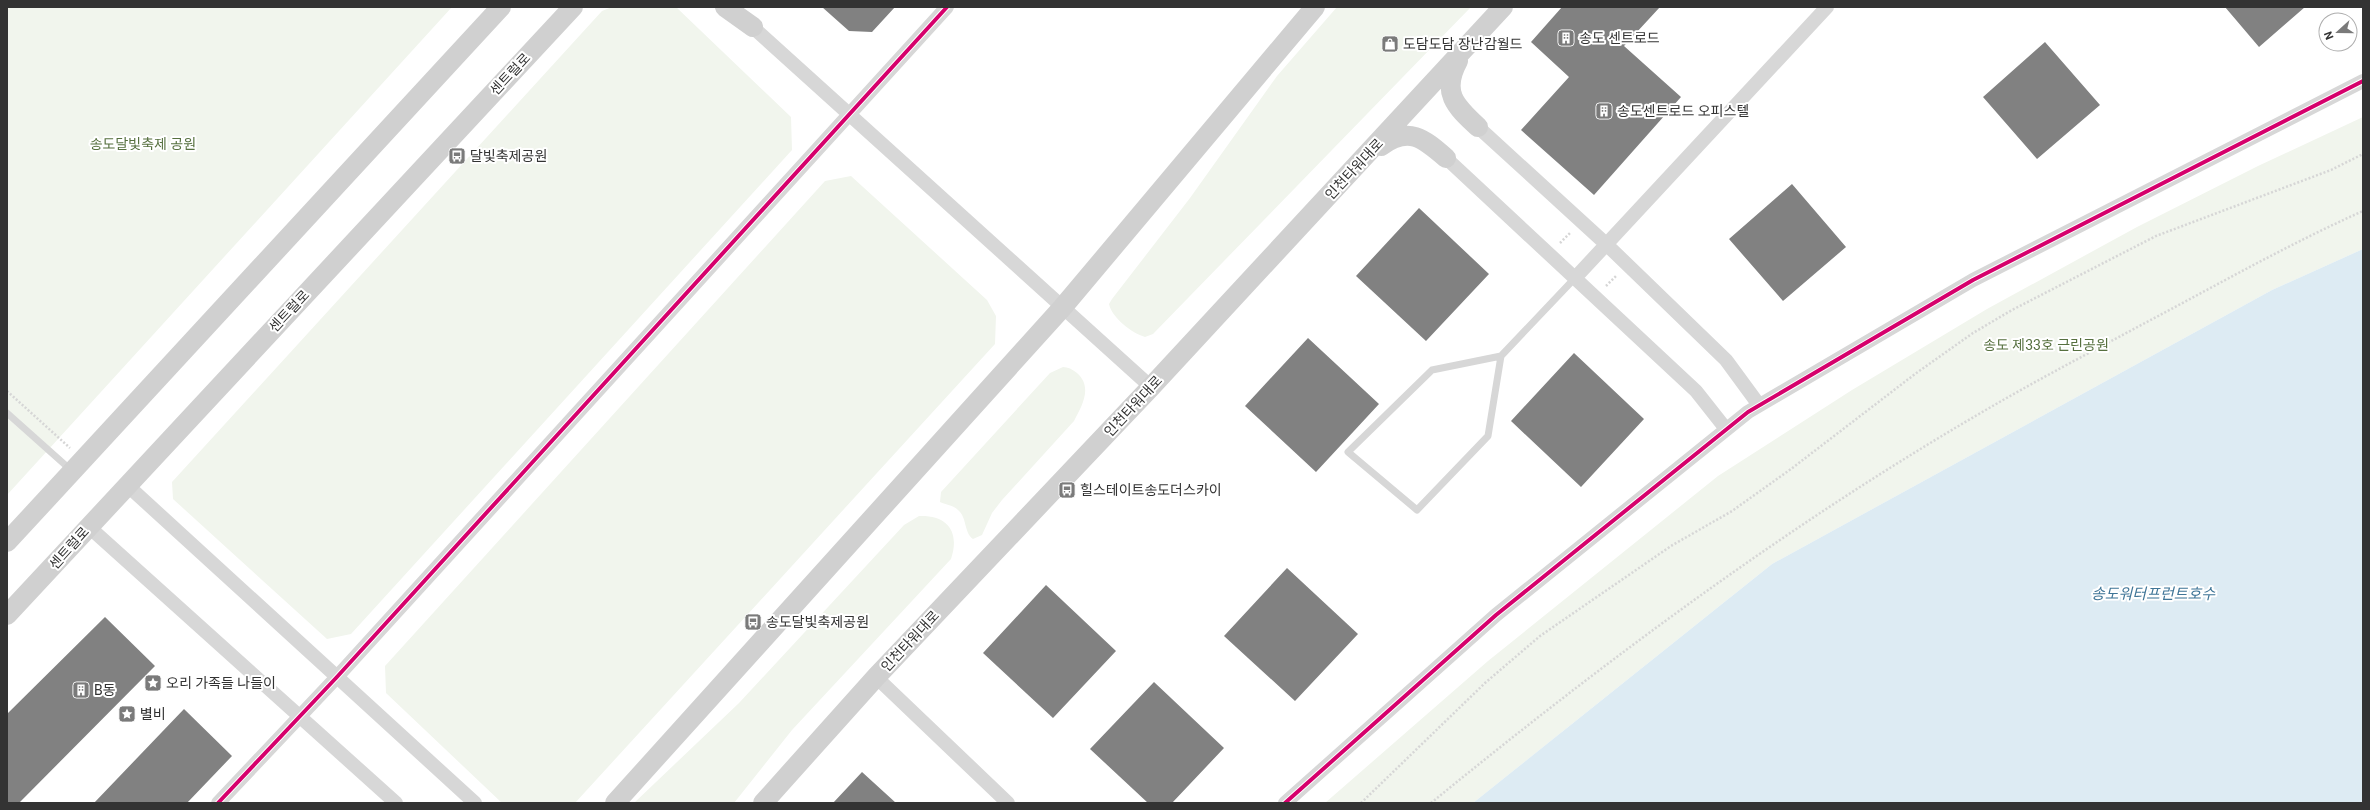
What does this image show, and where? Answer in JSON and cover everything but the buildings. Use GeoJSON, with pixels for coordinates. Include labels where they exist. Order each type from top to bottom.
{"type":"FeatureCollection","features":[{"type":"Feature","properties":{"kind":"main road"},"geometry":{"type":"LineString","coordinates":[[7,542],[502,7]]}},
{"type":"Feature","properties":{"kind":"main road","name":"센트럴로"},"geometry":{"type":"LineString","coordinates":[[7,615],[88,526],[572,7]]}},
{"type":"Feature","properties":{"kind":"main road"},"geometry":{"type":"LineString","coordinates":[[538,45],[560,25],[586,7]]}},
{"type":"Feature","properties":{"kind":"main road"},"geometry":{"type":"LineString","coordinates":[[725,7],[742,15]]}},
{"type":"Feature","properties":{"kind":"main road"},"geometry":{"type":"LineString","coordinates":[[615,803],[1062,308],[1316,7]]}},
{"type":"Feature","properties":{"kind":"main road","name":"인천타워대로"},"geometry":{"type":"LineString","coordinates":[[763,803],[876,677],[1151,387],[1503,7]]}},
{"type":"Feature","properties":{"kind":"main road"},"geometry":{"type":"LineString","coordinates":[[1464,50],[1452,72],[1450,84],[1457,106],[1478,127]]}},
{"type":"Feature","properties":{"kind":"main road"},"geometry":{"type":"LineString","coordinates":[[1364,158],[1388,141],[1399,136],[1413,135],[1426,140],[1446,158]]}},
{"type":"Feature","properties":{"kind":"street"},"geometry":{"type":"LineString","coordinates":[[218,803],[336,678],[848,113],[947,7]]}},
{"type":"Feature","properties":{"kind":"street"},"geometry":{"type":"LineString","coordinates":[[1575,278],[1827,7]]}},
{"type":"Feature","properties":{"kind":"street"},"geometry":{"type":"LineString","coordinates":[[742,15],[1062,308],[1151,387]]}},
{"type":"Feature","properties":{"kind":"street"},"geometry":{"type":"LineString","coordinates":[[1285,803],[1496,615],[1726,429],[1759,405],[1973,280],[2363,81]]}},
{"type":"Feature","properties":{"kind":"street"},"geometry":{"type":"LineString","coordinates":[[1478,127],[1606,244],[1726,360],[1759,405]]}},
{"type":"Feature","properties":{"kind":"street"},"geometry":{"type":"LineString","coordinates":[[1446,158],[1696,391],[1726,429]]}},
{"type":"Feature","properties":{"kind":"street"},"geometry":{"type":"LineString","coordinates":[[127,485],[474,803]]}},
{"type":"Feature","properties":{"kind":"street"},"geometry":{"type":"LineString","coordinates":[[88,526],[298,717],[396,803]]}},
{"type":"Feature","properties":{"kind":"street"},"geometry":{"type":"LineString","coordinates":[[876,677],[1004,802]]}},
{"type":"Feature","properties":{"kind":"lane"},"geometry":{"type":"LineString","coordinates":[[1501,356],[1432,370],[1348,452],[1417,510],[1488,436],[1501,356],[1575,278]]}},
{"type":"Feature","properties":{"kind":"lane"},"geometry":{"type":"LineString","coordinates":[[7,413],[72,471]]}},
{"type":"Feature","properties":{"kind":"path"},"geometry":{"type":"LineString","coordinates":[[1361,803],[1485,683],[1540,636],[1671,546],[1732,511],[1791,469],[1915,374],[1973,333],[2012,310],[2156,236],[2331,170],[2363,154]]}},
{"type":"Feature","properties":{"kind":"path"},"geometry":{"type":"LineString","coordinates":[[1430,803],[1614,658],[1759,554],[1847,496],[1984,411],[2211,288],[2363,211]]}},
{"type":"Feature","properties":{"kind":"path"},"geometry":{"type":"LineString","coordinates":[[1556,247],[1570,233]]}},
{"type":"Feature","properties":{"kind":"path"},"geometry":{"type":"LineString","coordinates":[[1605,286],[1616,276]]}},
{"type":"Feature","properties":{"kind":"path"},"geometry":{"type":"LineString","coordinates":[[7,391],[73,450]]}},
{"type":"Feature","properties":{"kind":"green space","name":"송도달빛축제 공원"},"geometry":{"type":"Polygon","coordinates":[[[7,7],[452,7],[7,495],[7,7]]]}},
{"type":"Feature","properties":{"kind":"green space"},"geometry":{"type":"Polygon","coordinates":[[[612,7],[676,7],[791,117],[792,150],[351,634],[327,639],[173,499],[172,482],[602,11],[612,7]]]}},
{"type":"Feature","properties":{"kind":"green space"},"geometry":{"type":"Polygon","coordinates":[[[1337,7],[1471,7],[1153,334],[1145,337],[1134,332],[1118,320],[1114,314],[1109,304],[1112,299],[1190,198],[1277,76],[1337,7]]]}},
{"type":"Feature","properties":{"kind":"green space","name":"송도 제33호 근린공원"},"geometry":{"type":"Polygon","coordinates":[[[2363,117],[2363,249],[2272,290],[1772,564],[1473,803],[1325,803],[1488,661],[1718,476],[1852,390],[1987,309],[2137,227],[2258,166],[2363,117]]]}},
{"type":"Feature","properties":{"kind":"green space"},"geometry":{"type":"Polygon","coordinates":[[[851,176],[987,300],[996,316],[995,344],[575,803],[502,803],[386,693],[385,666],[825,181],[851,176]]]}},
{"type":"Feature","properties":{"kind":"green space"},"geometry":{"type":"Polygon","coordinates":[[[1063,367],[1070,368],[1077,373],[1082,378],[1084,384],[1085,390],[1083,403],[1074,421],[1002,500],[992,513],[982,535],[973,539],[968,533],[961,513],[954,507],[940,502],[941,492],[1050,373],[1063,367]]]}},
{"type":"Feature","properties":{"kind":"green space"},"geometry":{"type":"Polygon","coordinates":[[[919,516],[938,518],[949,527],[954,541],[951,559],[792,730],[734,803],[634,803],[739,703],[904,525],[919,516]]]}},
{"type":"Feature","properties":{"kind":"water","name":"송도워터프런트호수"},"geometry":{"type":"Polygon","coordinates":[[[2363,249],[2363,803],[1473,803],[1772,564],[2272,290],[2363,249]]]}},
{"type":"Feature","properties":{"kind":"cycle path"},"geometry":{"type":"LineString","coordinates":[[218,803],[336,678],[947,7]]}},
{"type":"Feature","properties":{"kind":"cycle path"},"geometry":{"type":"LineString","coordinates":[[1285,803],[1496,615],[1748,412],[1973,280],[2363,81]]}},
{"type":"Feature","properties":{"kind":"place","name":"송도 센트로드"},"geometry":{"type":"Point","coordinates":[1566,38]}},
{"type":"Feature","properties":{"kind":"place","name":"도담도담 장난감월드"},"geometry":{"type":"Point","coordinates":[1390,44]}},
{"type":"Feature","properties":{"kind":"place","name":"송도센트로드 오피스텔"},"geometry":{"type":"Point","coordinates":[1604,111]}},
{"type":"Feature","properties":{"kind":"place","name":"달빛축제공원"},"geometry":{"type":"Point","coordinates":[457,156]}},
{"type":"Feature","properties":{"kind":"place","name":"힐스테이트송도더스카이"},"geometry":{"type":"Point","coordinates":[1067,490]}},
{"type":"Feature","properties":{"kind":"place","name":"송도달빛축제공원"},"geometry":{"type":"Point","coordinates":[753,622]}},
{"type":"Feature","properties":{"kind":"place","name":"오리 가족들 나들이"},"geometry":{"type":"Point","coordinates":[153,683]}},
{"type":"Feature","properties":{"kind":"place","name":"B동"},"geometry":{"type":"Point","coordinates":[81,690]}},
{"type":"Feature","properties":{"kind":"place","name":"별비"},"geometry":{"type":"Point","coordinates":[127,714]}}]}
